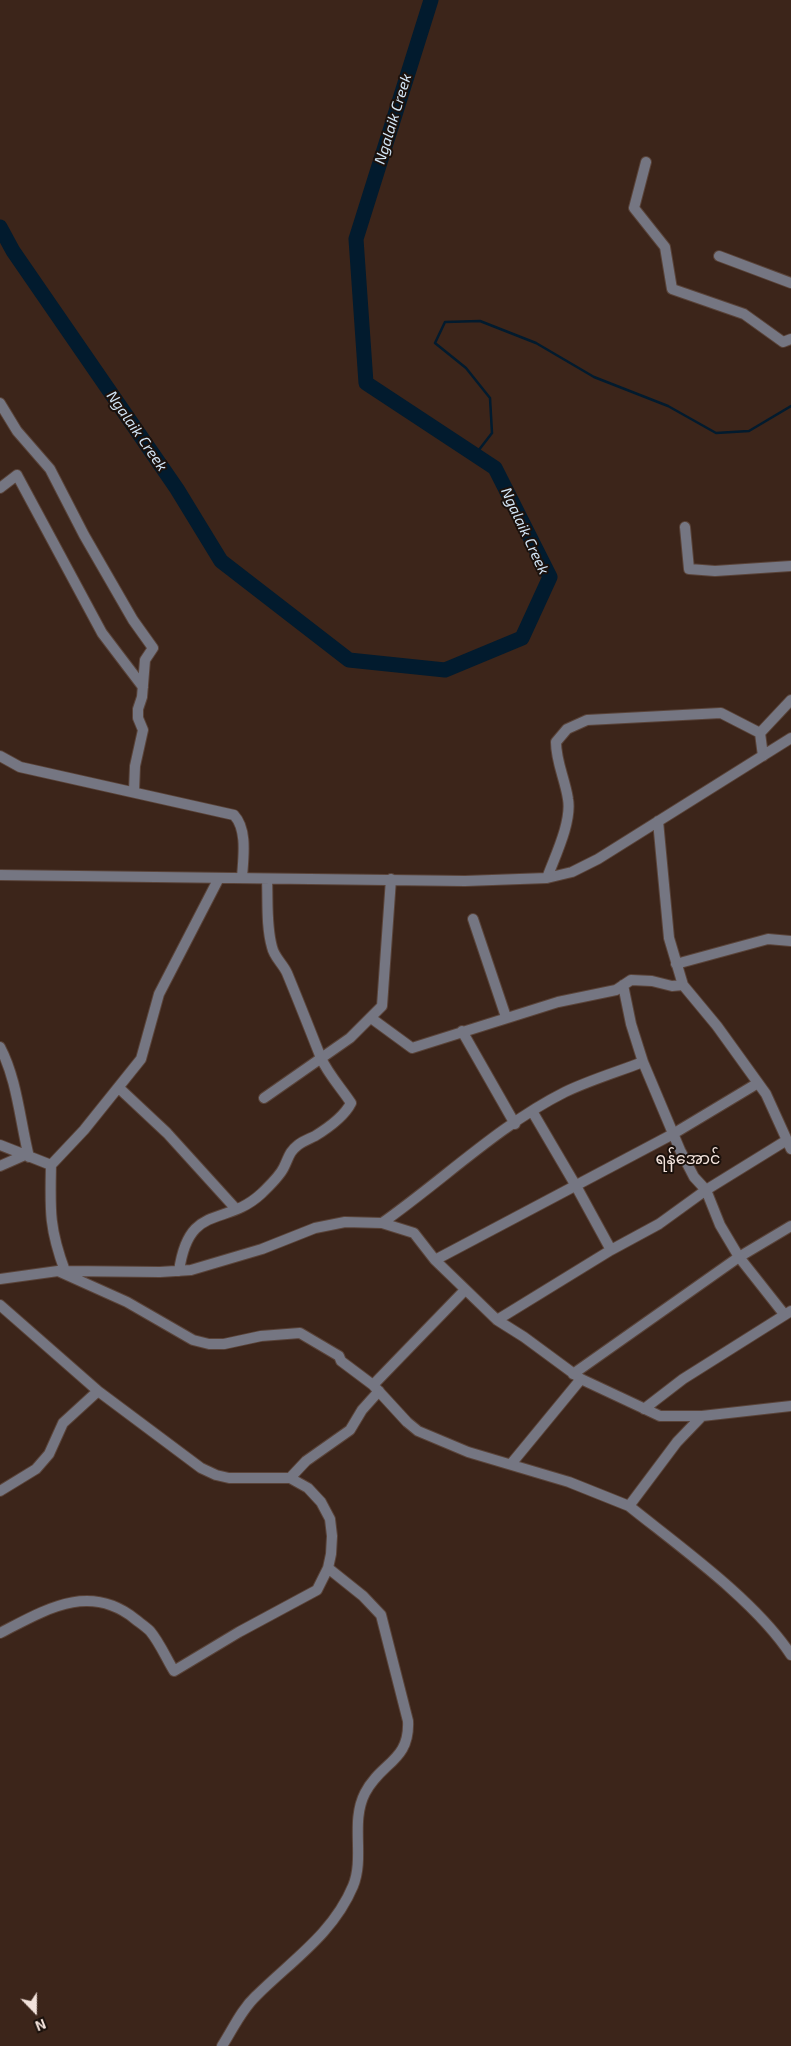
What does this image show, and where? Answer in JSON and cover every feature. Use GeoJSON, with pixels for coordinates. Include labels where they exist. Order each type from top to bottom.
{"type":"FeatureCollection","features":[{"type":"Feature","properties":{"kind":"street"},"geometry":{"type":"LineString","coordinates":[[646,162],[634,208],[665,247],[672,289],[744,314],[782,342],[791,339]]}},
{"type":"Feature","properties":{"kind":"street"},"geometry":{"type":"LineString","coordinates":[[719,256],[791,283]]}},
{"type":"Feature","properties":{"kind":"street"},"geometry":{"type":"LineString","coordinates":[[2,409],[17,431],[50,468],[84,535],[133,620],[153,648],[145,660],[138,709],[138,718],[143,730],[135,766],[134,791]]}},
{"type":"Feature","properties":{"kind":"street"},"geometry":{"type":"LineString","coordinates":[[0,488],[17,475],[102,633],[142,687]]}},
{"type":"Feature","properties":{"kind":"street"},"geometry":{"type":"LineString","coordinates":[[685,527],[689,570],[715,571],[791,566]]}},
{"type":"Feature","properties":{"kind":"street"},"geometry":{"type":"LineString","coordinates":[[760,733],[791,700]]}},
{"type":"Feature","properties":{"kind":"street"},"geometry":{"type":"LineString","coordinates":[[547,878],[564,833],[569,801],[556,755],[556,742],[567,729],[587,720],[721,713],[760,733]]}},
{"type":"Feature","properties":{"kind":"street"},"geometry":{"type":"LineString","coordinates":[[760,733],[763,756]]}},
{"type":"Feature","properties":{"kind":"street"},"geometry":{"type":"LineString","coordinates":[[0,875],[465,881],[547,878],[572,872],[598,859],[791,738]]}},
{"type":"Feature","properties":{"kind":"street"},"geometry":{"type":"LineString","coordinates":[[0,756],[20,767],[76,781],[134,791],[234,814],[238,819],[242,834],[242,878]]}},
{"type":"Feature","properties":{"kind":"street"},"geometry":{"type":"LineString","coordinates":[[497,1320],[611,1250],[659,1224],[706,1190],[789,1144],[766,1094],[717,1026],[683,985],[669,938],[658,821]]}},
{"type":"Feature","properties":{"kind":"street"},"geometry":{"type":"LineString","coordinates":[[62,1271],[52,1231],[50,1208],[51,1165],[84,1130],[141,1059],[159,994],[220,878]]}},
{"type":"Feature","properties":{"kind":"street"},"geometry":{"type":"LineString","coordinates":[[179,1271],[182,1250],[197,1226],[256,1199],[284,1168],[289,1153],[326,1128],[348,1110],[351,1103],[322,1059],[319,1047],[312,1038],[284,965],[272,950],[269,936],[267,879]]}},
{"type":"Feature","properties":{"kind":"street"},"geometry":{"type":"LineString","coordinates":[[264,1098],[350,1038],[382,1006],[384,1001],[391,879]]}},
{"type":"Feature","properties":{"kind":"street"},"geometry":{"type":"LineString","coordinates":[[473,919],[506,1017]]}},
{"type":"Feature","properties":{"kind":"street"},"geometry":{"type":"LineString","coordinates":[[676,964],[768,939],[791,941]]}},
{"type":"Feature","properties":{"kind":"street"},"geometry":{"type":"LineString","coordinates":[[371,1018],[412,1048],[558,1002],[616,990],[631,980],[652,981],[672,986],[683,985]]}},
{"type":"Feature","properties":{"kind":"street"},"geometry":{"type":"LineString","coordinates":[[623,985],[631,1024],[643,1062],[673,1134],[694,1177],[706,1190],[720,1225],[739,1257],[788,1312],[683,1380],[644,1409]]}},
{"type":"Feature","properties":{"kind":"street"},"geometry":{"type":"LineString","coordinates":[[462,1032],[515,1124]]}},
{"type":"Feature","properties":{"kind":"street"},"geometry":{"type":"LineString","coordinates":[[0,1047],[12,1083],[27,1156]]}},
{"type":"Feature","properties":{"kind":"street"},"geometry":{"type":"LineString","coordinates":[[382,1222],[422,1195],[532,1111],[566,1092],[643,1062]]}},
{"type":"Feature","properties":{"kind":"street"},"geometry":{"type":"LineString","coordinates":[[435,1260],[673,1134],[758,1083]]}},
{"type":"Feature","properties":{"kind":"street"},"geometry":{"type":"LineString","coordinates":[[118,1088],[167,1133],[236,1209]]}},
{"type":"Feature","properties":{"kind":"street"},"geometry":{"type":"LineString","coordinates":[[532,1111],[611,1250]]}},
{"type":"Feature","properties":{"kind":"street"},"geometry":{"type":"LineString","coordinates":[[0,1145],[51,1165]]}},
{"type":"Feature","properties":{"kind":"street"},"geometry":{"type":"LineString","coordinates":[[0,1166],[27,1156]]}},
{"type":"Feature","properties":{"kind":"street"},"geometry":{"type":"LineString","coordinates":[[0,1279],[62,1271],[179,1271],[219,1264],[315,1228],[345,1222],[382,1222],[414,1233],[435,1260],[497,1320],[524,1337],[577,1376],[644,1409],[660,1416],[702,1416],[791,1406]]}},
{"type":"Feature","properties":{"kind":"street"},"geometry":{"type":"LineString","coordinates":[[511,1464],[577,1376],[739,1257],[791,1226]]}},
{"type":"Feature","properties":{"kind":"street"},"geometry":{"type":"LineString","coordinates":[[62,1271],[127,1302],[193,1340],[209,1344],[224,1344],[261,1336],[300,1334],[339,1356],[342,1361],[376,1388],[418,1431],[468,1452],[569,1482],[629,1506],[692,1556],[752,1610],[791,1655]]}},
{"type":"Feature","properties":{"kind":"street"},"geometry":{"type":"LineString","coordinates":[[290,1478],[317,1453],[350,1430],[376,1388],[465,1290]]}},
{"type":"Feature","properties":{"kind":"street"},"geometry":{"type":"LineString","coordinates":[[0,1305],[98,1391],[200,1468],[229,1478],[290,1478],[308,1488],[321,1502],[330,1519],[332,1536],[328,1568],[316,1590],[239,1632],[174,1671],[150,1631],[112,1604],[86,1600],[63,1603],[42,1611],[0,1633]]}},
{"type":"Feature","properties":{"kind":"street"},"geometry":{"type":"LineString","coordinates":[[0,1491],[36,1469],[49,1454],[63,1423],[98,1391]]}},
{"type":"Feature","properties":{"kind":"street"},"geometry":{"type":"LineString","coordinates":[[629,1506],[677,1442],[702,1416]]}},
{"type":"Feature","properties":{"kind":"street"},"geometry":{"type":"LineString","coordinates":[[222,2046],[238,2019],[255,1997],[310,1948],[328,1928],[342,1907],[354,1885],[357,1869],[356,1834],[361,1801],[373,1781],[403,1749],[409,1737],[408,1721],[381,1615],[363,1596],[328,1568]]}},
{"type":"Feature","properties":{"kind":"waterway","name":"Ngalaik Creek"},"geometry":{"type":"LineString","coordinates":[[0,227],[13,251],[177,489],[221,561],[349,660],[445,670],[522,638],[550,577],[495,468],[366,383],[356,239],[431,0]]}},
{"type":"Feature","properties":{"kind":"waterway"},"geometry":{"type":"LineString","coordinates":[[475,455],[492,433],[490,398],[466,368],[435,343],[445,322],[480,321],[536,343],[594,377],[668,406],[716,433],[749,431],[791,406]]}},
{"type":"Feature","properties":{"kind":"district","name":"ရန်အောင်"},"geometry":{"type":"Point","coordinates":[688,1159]}}]}
